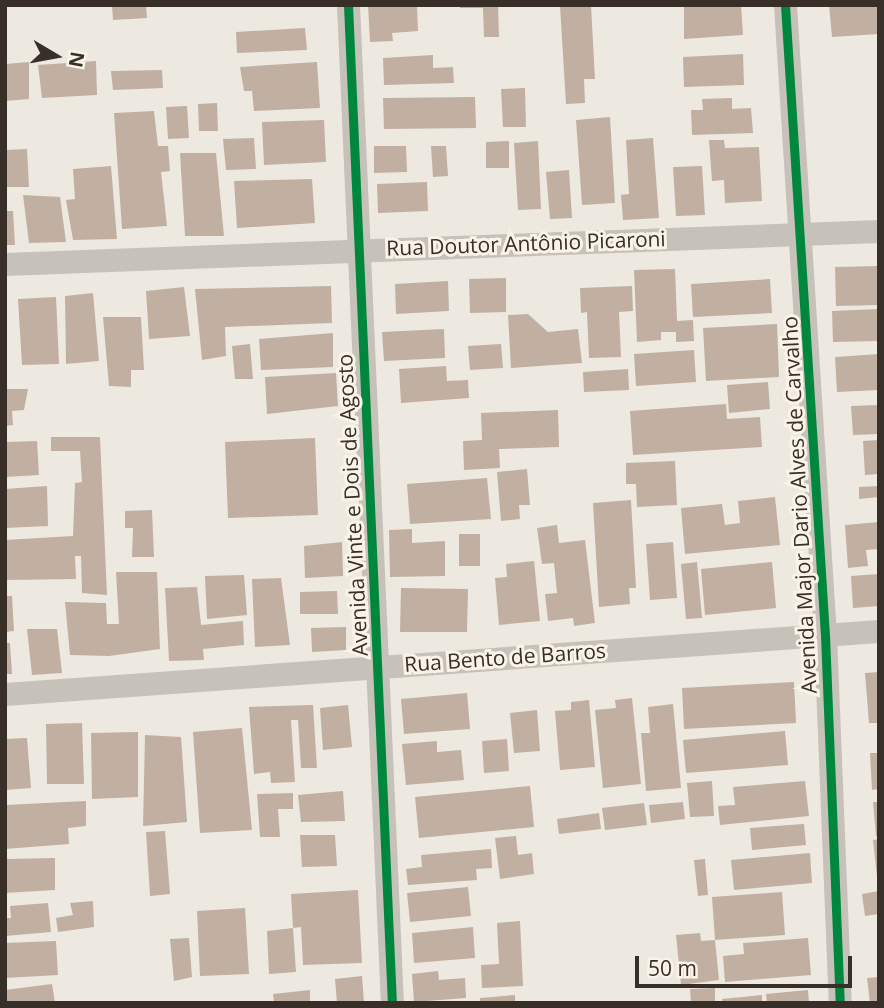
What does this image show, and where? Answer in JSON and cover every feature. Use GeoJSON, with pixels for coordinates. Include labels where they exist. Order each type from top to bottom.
{"type":"FeatureCollection","features":[{"type":"Feature","properties":{"kind":"street","name":"Avenida Vinte e Dois de Agosto"},"geometry":{"type":"LineString","coordinates":[[348,5],[391,1003]]}},
{"type":"Feature","properties":{"kind":"street","name":"Avenida Major Dario Alves de Carvalho"},"geometry":{"type":"LineString","coordinates":[[785,5],[825,635],[840,1003]]}},
{"type":"Feature","properties":{"kind":"street","name":"Rua Doutor Antônio Picaroni"},"geometry":{"type":"LineString","coordinates":[[5,264],[357,248],[879,231]]}},
{"type":"Feature","properties":{"kind":"street","name":"Rua Bento de Barros"},"geometry":{"type":"LineString","coordinates":[[5,694],[879,631]]}},
{"type":"Feature","properties":{"kind":"building"},"geometry":{"type":"Polygon","coordinates":[[[112,5],[146,5],[147,18],[113,20],[112,5]]]}},
{"type":"Feature","properties":{"kind":"building"},"geometry":{"type":"Polygon","coordinates":[[[368,5],[417,5],[418,31],[392,33],[393,41],[370,42],[368,5]]]}},
{"type":"Feature","properties":{"kind":"building"},"geometry":{"type":"Polygon","coordinates":[[[460,5],[498,5],[499,37],[484,37],[483,8],[460,8],[460,5]]]}},
{"type":"Feature","properties":{"kind":"building"},"geometry":{"type":"Polygon","coordinates":[[[591,5],[595,79],[584,79],[585,103],[566,104],[560,6],[591,5]]]}},
{"type":"Feature","properties":{"kind":"building"},"geometry":{"type":"Polygon","coordinates":[[[684,5],[741,5],[743,35],[684,39],[684,5]]]}},
{"type":"Feature","properties":{"kind":"building"},"geometry":{"type":"Polygon","coordinates":[[[829,5],[879,5],[879,34],[832,37],[829,5]]]}},
{"type":"Feature","properties":{"kind":"building"},"geometry":{"type":"Polygon","coordinates":[[[305,28],[307,50],[237,53],[236,32],[305,28]]]}},
{"type":"Feature","properties":{"kind":"building"},"geometry":{"type":"Polygon","coordinates":[[[743,54],[744,85],[684,87],[683,57],[743,54]]]}},
{"type":"Feature","properties":{"kind":"building"},"geometry":{"type":"Polygon","coordinates":[[[433,55],[433,68],[453,67],[454,83],[384,85],[383,58],[433,55]]]}},
{"type":"Feature","properties":{"kind":"building"},"geometry":{"type":"Polygon","coordinates":[[[96,61],[97,95],[42,98],[38,65],[96,61]]]}},
{"type":"Feature","properties":{"kind":"building"},"geometry":{"type":"Polygon","coordinates":[[[29,62],[29,99],[5,101],[5,64],[29,62]]]}},
{"type":"Feature","properties":{"kind":"building"},"geometry":{"type":"Polygon","coordinates":[[[317,62],[320,108],[254,111],[252,91],[244,91],[240,67],[317,62]]]}},
{"type":"Feature","properties":{"kind":"building"},"geometry":{"type":"Polygon","coordinates":[[[162,70],[163,88],[113,90],[111,71],[162,70]]]}},
{"type":"Feature","properties":{"kind":"building"},"geometry":{"type":"Polygon","coordinates":[[[525,88],[526,127],[503,127],[501,89],[525,88]]]}},
{"type":"Feature","properties":{"kind":"building"},"geometry":{"type":"Polygon","coordinates":[[[475,97],[476,128],[384,129],[383,98],[475,97]]]}},
{"type":"Feature","properties":{"kind":"building"},"geometry":{"type":"Polygon","coordinates":[[[732,98],[732,109],[751,108],[753,133],[692,135],[691,110],[703,110],[702,99],[732,98]]]}},
{"type":"Feature","properties":{"kind":"building"},"geometry":{"type":"Polygon","coordinates":[[[217,103],[218,131],[199,131],[198,104],[217,103]]]}},
{"type":"Feature","properties":{"kind":"building"},"geometry":{"type":"Polygon","coordinates":[[[187,106],[189,138],[168,139],[166,107],[187,106]]]}},
{"type":"Feature","properties":{"kind":"building"},"geometry":{"type":"Polygon","coordinates":[[[154,111],[158,146],[168,146],[170,171],[161,172],[167,226],[122,229],[114,113],[154,111]]]}},
{"type":"Feature","properties":{"kind":"building"},"geometry":{"type":"Polygon","coordinates":[[[610,117],[615,203],[582,205],[576,120],[610,117]]]}},
{"type":"Feature","properties":{"kind":"building"},"geometry":{"type":"Polygon","coordinates":[[[324,120],[326,162],[264,165],[262,122],[324,120]]]}},
{"type":"Feature","properties":{"kind":"building"},"geometry":{"type":"Polygon","coordinates":[[[254,138],[256,169],[226,170],[223,139],[254,138]]]}},
{"type":"Feature","properties":{"kind":"building"},"geometry":{"type":"Polygon","coordinates":[[[653,138],[659,218],[623,220],[621,195],[629,194],[626,140],[653,138]]]}},
{"type":"Feature","properties":{"kind":"building"},"geometry":{"type":"Polygon","coordinates":[[[709,140],[724,140],[725,148],[759,147],[762,201],[725,203],[724,180],[712,181],[709,140]]]}},
{"type":"Feature","properties":{"kind":"building"},"geometry":{"type":"Polygon","coordinates":[[[509,141],[509,168],[486,168],[486,142],[509,141]]]}},
{"type":"Feature","properties":{"kind":"building"},"geometry":{"type":"Polygon","coordinates":[[[538,141],[541,209],[518,210],[514,143],[538,141]]]}},
{"type":"Feature","properties":{"kind":"building"},"geometry":{"type":"Polygon","coordinates":[[[374,146],[406,146],[407,172],[374,173],[374,146]]]}},
{"type":"Feature","properties":{"kind":"building"},"geometry":{"type":"Polygon","coordinates":[[[431,146],[446,146],[448,176],[433,177],[431,146]]]}},
{"type":"Feature","properties":{"kind":"building"},"geometry":{"type":"Polygon","coordinates":[[[27,149],[29,187],[5,187],[5,150],[27,149]]]}},
{"type":"Feature","properties":{"kind":"building"},"geometry":{"type":"Polygon","coordinates":[[[180,153],[216,153],[224,236],[185,236],[180,153]]]}},
{"type":"Feature","properties":{"kind":"building"},"geometry":{"type":"Polygon","coordinates":[[[111,166],[117,239],[73,240],[66,200],[75,199],[73,169],[111,166]]]}},
{"type":"Feature","properties":{"kind":"building"},"geometry":{"type":"Polygon","coordinates":[[[702,166],[705,215],[676,216],[673,167],[702,166]]]}},
{"type":"Feature","properties":{"kind":"building"},"geometry":{"type":"Polygon","coordinates":[[[569,170],[572,218],[550,219],[546,172],[569,170]]]}},
{"type":"Feature","properties":{"kind":"building"},"geometry":{"type":"Polygon","coordinates":[[[312,179],[315,223],[237,228],[234,181],[312,179]]]}},
{"type":"Feature","properties":{"kind":"building"},"geometry":{"type":"Polygon","coordinates":[[[427,182],[428,211],[378,213],[377,184],[427,182]]]}},
{"type":"Feature","properties":{"kind":"building"},"geometry":{"type":"Polygon","coordinates":[[[23,195],[60,197],[66,242],[29,243],[23,195]]]}},
{"type":"Feature","properties":{"kind":"building"},"geometry":{"type":"Polygon","coordinates":[[[5,211],[13,211],[15,245],[5,245],[5,211]]]}},
{"type":"Feature","properties":{"kind":"building"},"geometry":{"type":"Polygon","coordinates":[[[879,266],[879,305],[836,306],[835,267],[879,266]]]}},
{"type":"Feature","properties":{"kind":"building"},"geometry":{"type":"Polygon","coordinates":[[[675,269],[677,321],[693,320],[694,341],[676,342],[676,332],[661,332],[661,340],[637,342],[634,270],[675,269]]]}},
{"type":"Feature","properties":{"kind":"building"},"geometry":{"type":"Polygon","coordinates":[[[506,278],[506,312],[470,313],[469,279],[506,278]]]}},
{"type":"Feature","properties":{"kind":"building"},"geometry":{"type":"Polygon","coordinates":[[[770,279],[772,313],[693,317],[691,284],[770,279]]]}},
{"type":"Feature","properties":{"kind":"building"},"geometry":{"type":"Polygon","coordinates":[[[448,281],[449,311],[396,314],[395,284],[448,281]]]}},
{"type":"Feature","properties":{"kind":"building"},"geometry":{"type":"Polygon","coordinates":[[[331,286],[332,323],[225,327],[226,356],[202,360],[195,289],[331,286]]]}},
{"type":"Feature","properties":{"kind":"building"},"geometry":{"type":"Polygon","coordinates":[[[632,286],[633,311],[619,312],[621,357],[589,358],[587,312],[581,313],[580,288],[632,286]]]}},
{"type":"Feature","properties":{"kind":"building"},"geometry":{"type":"Polygon","coordinates":[[[184,287],[190,336],[149,339],[146,291],[184,287]]]}},
{"type":"Feature","properties":{"kind":"building"},"geometry":{"type":"Polygon","coordinates":[[[93,293],[99,361],[66,364],[65,296],[93,293]]]}},
{"type":"Feature","properties":{"kind":"building"},"geometry":{"type":"Polygon","coordinates":[[[56,297],[59,364],[22,365],[18,299],[56,297]]]}},
{"type":"Feature","properties":{"kind":"building"},"geometry":{"type":"Polygon","coordinates":[[[879,309],[879,341],[833,342],[832,311],[879,309]]]}},
{"type":"Feature","properties":{"kind":"building"},"geometry":{"type":"Polygon","coordinates":[[[528,314],[548,332],[578,329],[582,363],[511,368],[508,315],[528,314]]]}},
{"type":"Feature","properties":{"kind":"building"},"geometry":{"type":"Polygon","coordinates":[[[103,317],[141,317],[144,370],[131,370],[131,387],[109,386],[103,317]]]}},
{"type":"Feature","properties":{"kind":"building"},"geometry":{"type":"Polygon","coordinates":[[[777,324],[779,377],[706,381],[703,328],[777,324]]]}},
{"type":"Feature","properties":{"kind":"building"},"geometry":{"type":"Polygon","coordinates":[[[444,329],[445,358],[384,361],[382,332],[444,329]]]}},
{"type":"Feature","properties":{"kind":"building"},"geometry":{"type":"Polygon","coordinates":[[[333,333],[333,367],[261,370],[259,339],[333,333]]]}},
{"type":"Feature","properties":{"kind":"building"},"geometry":{"type":"Polygon","coordinates":[[[250,344],[253,379],[235,379],[232,346],[250,344]]]}},
{"type":"Feature","properties":{"kind":"building"},"geometry":{"type":"Polygon","coordinates":[[[501,344],[503,368],[470,370],[468,346],[501,344]]]}},
{"type":"Feature","properties":{"kind":"building"},"geometry":{"type":"Polygon","coordinates":[[[694,350],[696,382],[636,386],[634,354],[694,350]]]}},
{"type":"Feature","properties":{"kind":"building"},"geometry":{"type":"Polygon","coordinates":[[[879,354],[879,390],[837,392],[835,357],[879,354]]]}},
{"type":"Feature","properties":{"kind":"building"},"geometry":{"type":"Polygon","coordinates":[[[446,366],[447,381],[468,380],[469,398],[401,403],[399,369],[446,366]]]}},
{"type":"Feature","properties":{"kind":"building"},"geometry":{"type":"Polygon","coordinates":[[[628,369],[629,390],[584,392],[583,372],[628,369]]]}},
{"type":"Feature","properties":{"kind":"building"},"geometry":{"type":"Polygon","coordinates":[[[336,373],[338,406],[267,414],[265,377],[336,373]]]}},
{"type":"Feature","properties":{"kind":"building"},"geometry":{"type":"Polygon","coordinates":[[[768,382],[770,409],[729,413],[727,385],[768,382]]]}},
{"type":"Feature","properties":{"kind":"building"},"geometry":{"type":"Polygon","coordinates":[[[5,389],[28,389],[24,410],[12,411],[13,425],[5,426],[5,389]]]}},
{"type":"Feature","properties":{"kind":"building"},"geometry":{"type":"Polygon","coordinates":[[[726,404],[727,419],[760,417],[762,447],[633,455],[630,411],[726,404]]]}},
{"type":"Feature","properties":{"kind":"building"},"geometry":{"type":"Polygon","coordinates":[[[879,405],[879,434],[853,435],[851,406],[879,405]]]}},
{"type":"Feature","properties":{"kind":"building"},"geometry":{"type":"Polygon","coordinates":[[[558,410],[559,447],[499,449],[500,468],[464,470],[463,441],[482,440],[481,413],[558,410]]]}},
{"type":"Feature","properties":{"kind":"building"},"geometry":{"type":"Polygon","coordinates":[[[51,437],[100,437],[107,595],[82,593],[81,556],[75,556],[76,579],[5,580],[5,540],[73,536],[75,483],[82,482],[80,451],[51,451],[51,437]]]}},
{"type":"Feature","properties":{"kind":"building"},"geometry":{"type":"Polygon","coordinates":[[[315,438],[318,515],[228,518],[225,442],[315,438]]]}},
{"type":"Feature","properties":{"kind":"building"},"geometry":{"type":"Polygon","coordinates":[[[879,440],[879,474],[865,475],[863,441],[879,440]]]}},
{"type":"Feature","properties":{"kind":"building"},"geometry":{"type":"Polygon","coordinates":[[[37,441],[39,475],[5,477],[5,442],[37,441]]]}},
{"type":"Feature","properties":{"kind":"building"},"geometry":{"type":"Polygon","coordinates":[[[675,461],[677,505],[637,507],[636,484],[626,484],[626,463],[675,461]]]}},
{"type":"Feature","properties":{"kind":"building"},"geometry":{"type":"Polygon","coordinates":[[[527,469],[530,505],[519,505],[520,519],[501,521],[497,472],[527,469]]]}},
{"type":"Feature","properties":{"kind":"building"},"geometry":{"type":"Polygon","coordinates":[[[487,478],[491,519],[410,524],[407,484],[487,478]]]}},
{"type":"Feature","properties":{"kind":"building"},"geometry":{"type":"Polygon","coordinates":[[[47,486],[48,526],[5,528],[5,489],[47,486]]]}},
{"type":"Feature","properties":{"kind":"building"},"geometry":{"type":"Polygon","coordinates":[[[879,486],[879,497],[859,499],[859,487],[879,486]]]}},
{"type":"Feature","properties":{"kind":"building"},"geometry":{"type":"Polygon","coordinates":[[[775,497],[780,545],[685,554],[681,508],[722,504],[725,525],[740,523],[738,501],[775,497]]]}},
{"type":"Feature","properties":{"kind":"building"},"geometry":{"type":"Polygon","coordinates":[[[631,500],[636,588],[629,588],[630,604],[599,607],[593,503],[631,500]]]}},
{"type":"Feature","properties":{"kind":"building"},"geometry":{"type":"Polygon","coordinates":[[[152,510],[154,557],[132,557],[133,528],[125,528],[125,511],[152,510]]]}},
{"type":"Feature","properties":{"kind":"building"},"geometry":{"type":"Polygon","coordinates":[[[879,522],[879,549],[866,550],[868,566],[848,568],[845,525],[879,522]]]}},
{"type":"Feature","properties":{"kind":"building"},"geometry":{"type":"Polygon","coordinates":[[[557,525],[559,543],[585,540],[595,623],[574,626],[573,618],[548,621],[545,594],[557,593],[554,563],[542,564],[537,528],[557,525]]]}},
{"type":"Feature","properties":{"kind":"building"},"geometry":{"type":"Polygon","coordinates":[[[412,529],[412,543],[445,541],[445,576],[390,577],[389,530],[412,529]]]}},
{"type":"Feature","properties":{"kind":"building"},"geometry":{"type":"Polygon","coordinates":[[[459,534],[480,534],[480,566],[459,566],[459,534]]]}},
{"type":"Feature","properties":{"kind":"building"},"geometry":{"type":"Polygon","coordinates":[[[342,542],[343,576],[305,578],[304,546],[342,542]]]}},
{"type":"Feature","properties":{"kind":"building"},"geometry":{"type":"Polygon","coordinates":[[[673,542],[677,598],[650,600],[646,544],[673,542]]]}},
{"type":"Feature","properties":{"kind":"building"},"geometry":{"type":"Polygon","coordinates":[[[534,561],[540,621],[499,625],[495,578],[507,577],[506,564],[534,561]]]}},
{"type":"Feature","properties":{"kind":"building"},"geometry":{"type":"Polygon","coordinates":[[[697,562],[702,618],[686,619],[681,564],[697,562]]]}},
{"type":"Feature","properties":{"kind":"building"},"geometry":{"type":"Polygon","coordinates":[[[772,562],[776,608],[705,615],[701,569],[772,562]]]}},
{"type":"Feature","properties":{"kind":"building"},"geometry":{"type":"Polygon","coordinates":[[[116,572],[157,572],[160,649],[109,656],[70,655],[65,602],[106,603],[107,624],[119,624],[116,572]]]}},
{"type":"Feature","properties":{"kind":"building"},"geometry":{"type":"Polygon","coordinates":[[[879,574],[879,606],[853,608],[851,576],[879,574]]]}},
{"type":"Feature","properties":{"kind":"building"},"geometry":{"type":"Polygon","coordinates":[[[244,575],[247,615],[207,619],[205,576],[244,575]]]}},
{"type":"Feature","properties":{"kind":"building"},"geometry":{"type":"Polygon","coordinates":[[[281,578],[290,645],[255,647],[252,579],[281,578]]]}},
{"type":"Feature","properties":{"kind":"building"},"geometry":{"type":"Polygon","coordinates":[[[197,587],[201,625],[243,621],[244,645],[203,649],[204,660],[169,661],[165,588],[197,587]]]}},
{"type":"Feature","properties":{"kind":"building"},"geometry":{"type":"Polygon","coordinates":[[[401,588],[468,589],[467,632],[400,632],[401,588]]]}},
{"type":"Feature","properties":{"kind":"building"},"geometry":{"type":"Polygon","coordinates":[[[337,591],[338,614],[300,614],[300,592],[337,591]]]}},
{"type":"Feature","properties":{"kind":"building"},"geometry":{"type":"Polygon","coordinates":[[[5,596],[12,596],[14,631],[5,632],[5,596]]]}},
{"type":"Feature","properties":{"kind":"building"},"geometry":{"type":"Polygon","coordinates":[[[346,627],[346,650],[312,652],[311,628],[346,627]]]}},
{"type":"Feature","properties":{"kind":"building"},"geometry":{"type":"Polygon","coordinates":[[[27,629],[57,629],[62,673],[32,675],[27,629]]]}},
{"type":"Feature","properties":{"kind":"building"},"geometry":{"type":"Polygon","coordinates":[[[5,643],[10,643],[12,674],[5,674],[5,643]]]}},
{"type":"Feature","properties":{"kind":"building"},"geometry":{"type":"Polygon","coordinates":[[[879,672],[879,723],[869,723],[865,673],[879,672]]]}},
{"type":"Feature","properties":{"kind":"building"},"geometry":{"type":"Polygon","coordinates":[[[794,682],[796,723],[684,729],[682,688],[794,682]]]}},
{"type":"Feature","properties":{"kind":"building"},"geometry":{"type":"Polygon","coordinates":[[[467,693],[470,729],[404,734],[401,699],[467,693]]]}},
{"type":"Feature","properties":{"kind":"building"},"geometry":{"type":"Polygon","coordinates":[[[632,698],[641,784],[603,788],[595,710],[616,708],[615,700],[632,698]]]}},
{"type":"Feature","properties":{"kind":"building"},"geometry":{"type":"Polygon","coordinates":[[[589,700],[595,767],[560,770],[555,711],[571,710],[571,702],[589,700]]]}},
{"type":"Feature","properties":{"kind":"building"},"geometry":{"type":"Polygon","coordinates":[[[673,704],[681,788],[646,791],[641,733],[650,733],[648,707],[673,704]]]}},
{"type":"Feature","properties":{"kind":"building"},"geometry":{"type":"Polygon","coordinates":[[[313,705],[317,768],[301,768],[298,720],[291,720],[295,782],[271,783],[270,772],[254,774],[249,707],[313,705]]]}},
{"type":"Feature","properties":{"kind":"building"},"geometry":{"type":"Polygon","coordinates":[[[348,705],[352,747],[323,750],[320,708],[348,705]]]}},
{"type":"Feature","properties":{"kind":"building"},"geometry":{"type":"Polygon","coordinates":[[[537,710],[540,751],[514,753],[510,713],[537,710]]]}},
{"type":"Feature","properties":{"kind":"building"},"geometry":{"type":"Polygon","coordinates":[[[82,723],[84,784],[47,784],[46,724],[82,723]]]}},
{"type":"Feature","properties":{"kind":"building"},"geometry":{"type":"Polygon","coordinates":[[[242,728],[252,830],[200,833],[193,732],[242,728]]]}},
{"type":"Feature","properties":{"kind":"building"},"geometry":{"type":"Polygon","coordinates":[[[785,731],[788,765],[686,773],[683,740],[785,731]]]}},
{"type":"Feature","properties":{"kind":"building"},"geometry":{"type":"Polygon","coordinates":[[[138,732],[138,797],[92,799],[91,733],[138,732]]]}},
{"type":"Feature","properties":{"kind":"building"},"geometry":{"type":"Polygon","coordinates":[[[145,735],[181,737],[187,822],[143,826],[145,735]]]}},
{"type":"Feature","properties":{"kind":"building"},"geometry":{"type":"Polygon","coordinates":[[[27,738],[31,788],[5,790],[5,739],[27,738]]]}},
{"type":"Feature","properties":{"kind":"building"},"geometry":{"type":"Polygon","coordinates":[[[507,739],[509,771],[484,773],[482,741],[507,739]]]}},
{"type":"Feature","properties":{"kind":"building"},"geometry":{"type":"Polygon","coordinates":[[[437,741],[437,752],[461,750],[464,780],[406,785],[402,744],[437,741]]]}},
{"type":"Feature","properties":{"kind":"building"},"geometry":{"type":"Polygon","coordinates":[[[870,753],[879,753],[879,789],[872,790],[870,753]]]}},
{"type":"Feature","properties":{"kind":"building"},"geometry":{"type":"Polygon","coordinates":[[[712,781],[714,816],[690,817],[687,783],[712,781]]]}},
{"type":"Feature","properties":{"kind":"building"},"geometry":{"type":"Polygon","coordinates":[[[805,781],[809,816],[720,825],[718,806],[735,805],[733,787],[805,781]]]}},
{"type":"Feature","properties":{"kind":"building"},"geometry":{"type":"Polygon","coordinates":[[[530,786],[534,827],[419,838],[415,797],[530,786]]]}},
{"type":"Feature","properties":{"kind":"building"},"geometry":{"type":"Polygon","coordinates":[[[343,791],[345,821],[301,822],[298,795],[343,791]]]}},
{"type":"Feature","properties":{"kind":"building"},"geometry":{"type":"Polygon","coordinates":[[[293,793],[293,809],[278,809],[280,837],[260,837],[257,794],[293,793]]]}},
{"type":"Feature","properties":{"kind":"building"},"geometry":{"type":"Polygon","coordinates":[[[86,801],[86,826],[68,828],[69,844],[5,849],[5,805],[86,801]]]}},
{"type":"Feature","properties":{"kind":"building"},"geometry":{"type":"Polygon","coordinates":[[[683,802],[685,819],[651,823],[649,805],[683,802]]]}},
{"type":"Feature","properties":{"kind":"building"},"geometry":{"type":"Polygon","coordinates":[[[873,802],[879,802],[879,836],[876,836],[873,802]]]}},
{"type":"Feature","properties":{"kind":"building"},"geometry":{"type":"Polygon","coordinates":[[[644,803],[647,825],[605,830],[602,808],[644,803]]]}},
{"type":"Feature","properties":{"kind":"building"},"geometry":{"type":"Polygon","coordinates":[[[599,813],[601,829],[559,834],[557,819],[599,813]]]}},
{"type":"Feature","properties":{"kind":"building"},"geometry":{"type":"Polygon","coordinates":[[[804,824],[806,845],[752,850],[750,828],[804,824]]]}},
{"type":"Feature","properties":{"kind":"building"},"geometry":{"type":"Polygon","coordinates":[[[165,831],[170,894],[150,896],[146,832],[165,831]]]}},
{"type":"Feature","properties":{"kind":"building"},"geometry":{"type":"Polygon","coordinates":[[[300,835],[335,835],[337,866],[302,867],[300,835]]]}},
{"type":"Feature","properties":{"kind":"building"},"geometry":{"type":"Polygon","coordinates":[[[516,836],[518,855],[532,853],[534,874],[500,879],[495,838],[516,836]]]}},
{"type":"Feature","properties":{"kind":"building"},"geometry":{"type":"Polygon","coordinates":[[[879,839],[879,877],[877,877],[873,840],[879,839]]]}},
{"type":"Feature","properties":{"kind":"building"},"geometry":{"type":"Polygon","coordinates":[[[491,849],[492,868],[476,869],[477,880],[408,885],[406,869],[422,867],[421,855],[491,849]]]}},
{"type":"Feature","properties":{"kind":"building"},"geometry":{"type":"Polygon","coordinates":[[[810,853],[812,883],[734,890],[731,860],[810,853]]]}},
{"type":"Feature","properties":{"kind":"building"},"geometry":{"type":"Polygon","coordinates":[[[55,858],[55,890],[5,893],[5,859],[55,858]]]}},
{"type":"Feature","properties":{"kind":"building"},"geometry":{"type":"Polygon","coordinates":[[[705,859],[708,895],[698,896],[694,860],[705,859]]]}},
{"type":"Feature","properties":{"kind":"building"},"geometry":{"type":"Polygon","coordinates":[[[468,887],[471,916],[410,922],[407,893],[468,887]]]}},
{"type":"Feature","properties":{"kind":"building"},"geometry":{"type":"Polygon","coordinates":[[[358,890],[362,963],[303,965],[301,927],[293,928],[291,894],[358,890]]]}},
{"type":"Feature","properties":{"kind":"building"},"geometry":{"type":"Polygon","coordinates":[[[879,891],[879,914],[865,916],[862,894],[879,891]]]}},
{"type":"Feature","properties":{"kind":"building"},"geometry":{"type":"Polygon","coordinates":[[[782,892],[785,935],[715,940],[712,897],[782,892]]]}},
{"type":"Feature","properties":{"kind":"building"},"geometry":{"type":"Polygon","coordinates":[[[93,901],[94,927],[58,932],[56,918],[73,915],[70,903],[93,901]]]}},
{"type":"Feature","properties":{"kind":"building"},"geometry":{"type":"Polygon","coordinates":[[[48,903],[51,932],[5,936],[5,918],[11,918],[10,906],[48,903]]]}},
{"type":"Feature","properties":{"kind":"building"},"geometry":{"type":"Polygon","coordinates":[[[245,908],[249,974],[200,976],[197,911],[245,908]]]}},
{"type":"Feature","properties":{"kind":"building"},"geometry":{"type":"Polygon","coordinates":[[[520,921],[523,986],[482,988],[481,965],[499,964],[497,923],[520,921]]]}},
{"type":"Feature","properties":{"kind":"building"},"geometry":{"type":"Polygon","coordinates":[[[473,927],[475,958],[414,963],[412,933],[473,927]]]}},
{"type":"Feature","properties":{"kind":"building"},"geometry":{"type":"Polygon","coordinates":[[[293,928],[296,972],[269,974],[267,931],[293,928]]]}},
{"type":"Feature","properties":{"kind":"building"},"geometry":{"type":"Polygon","coordinates":[[[700,933],[701,941],[715,940],[719,980],[681,985],[676,935],[700,933]]]}},
{"type":"Feature","properties":{"kind":"building"},"geometry":{"type":"Polygon","coordinates":[[[189,938],[192,977],[174,981],[170,939],[189,938]]]}},
{"type":"Feature","properties":{"kind":"building"},"geometry":{"type":"Polygon","coordinates":[[[808,938],[811,975],[725,982],[723,956],[744,954],[743,943],[808,938]]]}},
{"type":"Feature","properties":{"kind":"building"},"geometry":{"type":"Polygon","coordinates":[[[56,941],[58,975],[5,978],[5,943],[56,941]]]}},
{"type":"Feature","properties":{"kind":"building"},"geometry":{"type":"Polygon","coordinates":[[[438,971],[439,980],[465,978],[466,998],[414,1002],[412,974],[438,971]]]}},
{"type":"Feature","properties":{"kind":"building"},"geometry":{"type":"Polygon","coordinates":[[[362,976],[364,1003],[337,1003],[335,979],[362,976]]]}},
{"type":"Feature","properties":{"kind":"building"},"geometry":{"type":"Polygon","coordinates":[[[879,977],[879,1003],[870,1003],[867,978],[879,977]]]}},
{"type":"Feature","properties":{"kind":"building"},"geometry":{"type":"Polygon","coordinates":[[[52,984],[55,1003],[5,1003],[5,990],[52,984]]]}},
{"type":"Feature","properties":{"kind":"building"},"geometry":{"type":"Polygon","coordinates":[[[715,988],[715,1003],[691,1003],[690,989],[715,988]]]}},
{"type":"Feature","properties":{"kind":"building"},"geometry":{"type":"Polygon","coordinates":[[[310,990],[310,1003],[274,1003],[273,994],[310,990]]]}},
{"type":"Feature","properties":{"kind":"building"},"geometry":{"type":"Polygon","coordinates":[[[808,990],[809,1003],[767,1003],[766,994],[808,990]]]}},
{"type":"Feature","properties":{"kind":"building"},"geometry":{"type":"Polygon","coordinates":[[[515,995],[515,1003],[480,1003],[480,998],[515,995]]]}},
{"type":"Feature","properties":{"kind":"building"},"geometry":{"type":"Polygon","coordinates":[[[762,995],[762,1003],[723,1003],[722,999],[762,995]]]}},
{"type":"Feature","properties":{"kind":"cycle path"},"geometry":{"type":"LineString","coordinates":[[348,5],[392,1003]]}},
{"type":"Feature","properties":{"kind":"cycle path"},"geometry":{"type":"LineString","coordinates":[[785,5],[825,635],[840,1003]]}}]}
